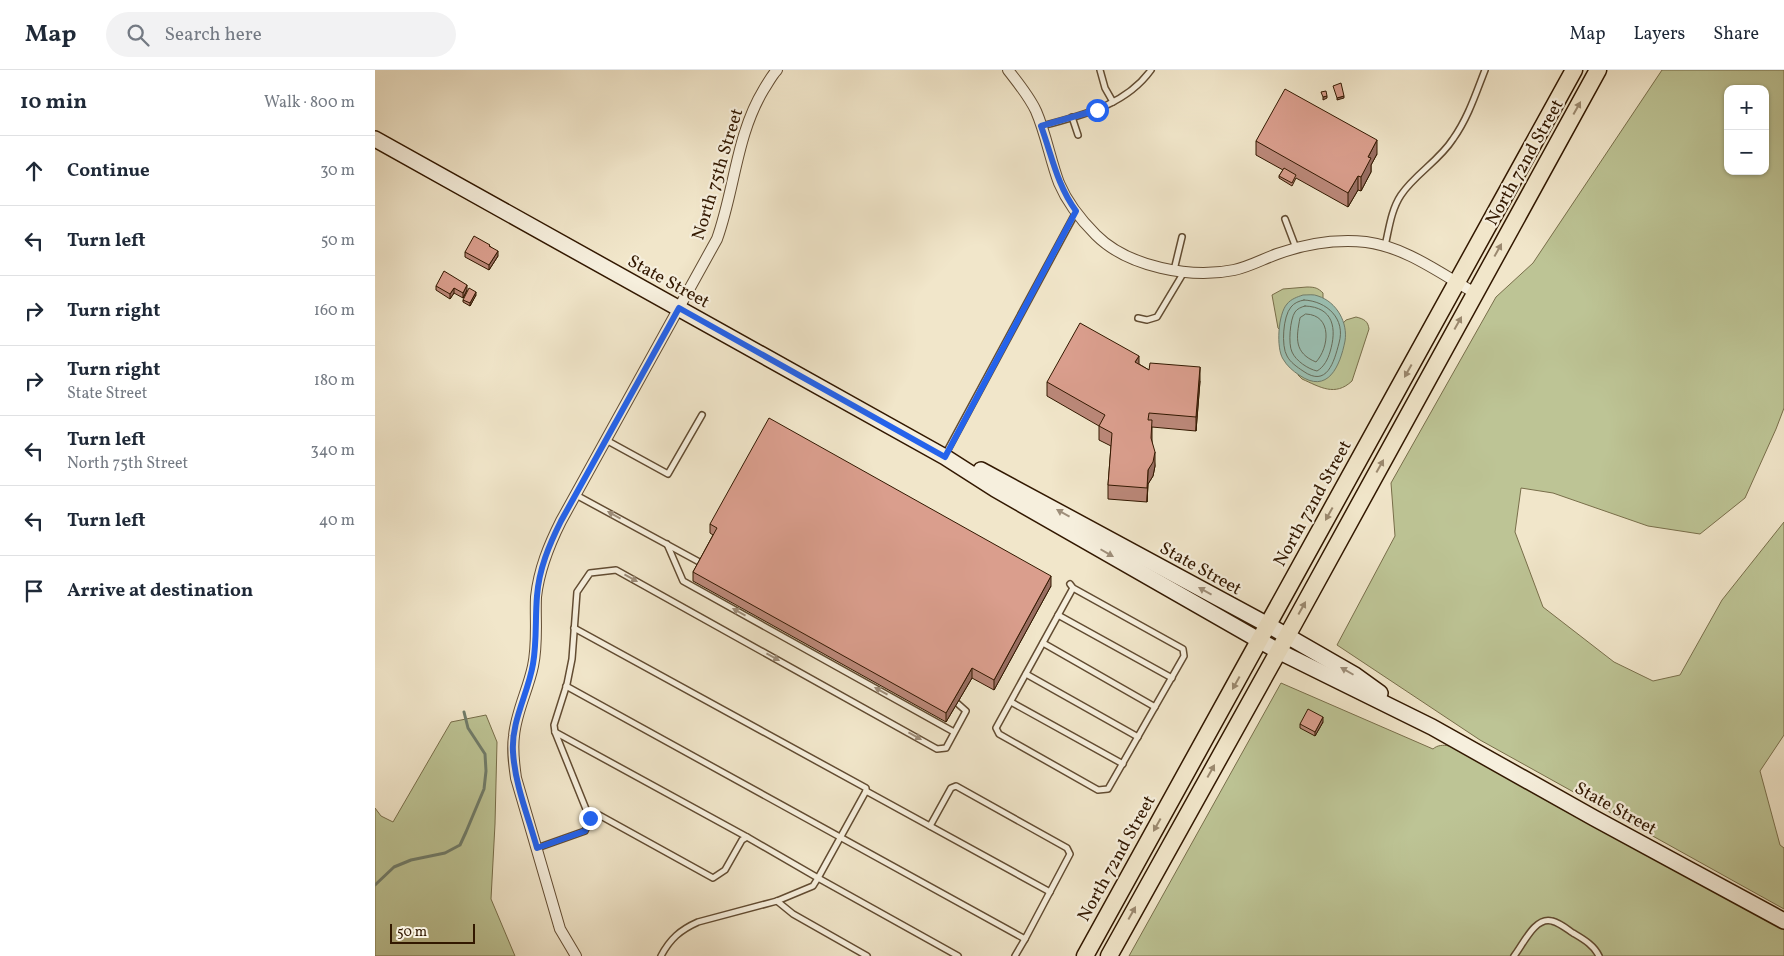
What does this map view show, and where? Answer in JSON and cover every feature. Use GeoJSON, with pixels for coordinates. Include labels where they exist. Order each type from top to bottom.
{"type":"FeatureCollection","features":[{"type":"Feature","properties":{"kind":"main road","name":"North 72nd Street"},"geometry":{"type":"LineString","coordinates":[[1085,956],[1574,70]]}},
{"type":"Feature","properties":{"kind":"main road","name":"North 72nd Street"},"geometry":{"type":"LineString","coordinates":[[1109,956],[1598,70]]}},
{"type":"Feature","properties":{"kind":"street"},"geometry":{"type":"LineString","coordinates":[[1008,70],[1036,110],[1059,182],[1068,200],[1097,236],[1124,254],[1149,265],[1179,272],[1233,270],[1296,248],[1344,241],[1367,242],[1385,246],[1410,256],[1475,293]]}},
{"type":"Feature","properties":{"kind":"street","name":"North 75th Street"},"geometry":{"type":"LineString","coordinates":[[576,956],[560,929],[516,778],[513,750],[519,711],[533,667],[536,648],[537,597],[542,564],[551,541],[575,494],[717,239],[725,214],[743,134],[757,102],[774,71]]}},
{"type":"Feature","properties":{"kind":"street","name":"State Street"},"geometry":{"type":"LineString","coordinates":[[375,139],[945,457],[1003,494],[1278,651],[1432,726],[1594,818],[1784,921]]}},
{"type":"Feature","properties":{"kind":"street","name":"State Street"},"geometry":{"type":"LineString","coordinates":[[945,457],[972,465],[999,478],[1268,625],[1355,675],[1432,726]]}},
{"type":"Feature","properties":{"kind":"lane"},"geometry":{"type":"LineString","coordinates":[[1100,70],[1105,88],[1113,102]]}},
{"type":"Feature","properties":{"kind":"lane"},"geometry":{"type":"LineString","coordinates":[[1041,126],[1097,110],[1113,102],[1134,88],[1151,70]]}},
{"type":"Feature","properties":{"kind":"lane"},"geometry":{"type":"LineString","coordinates":[[1385,246],[1394,208],[1401,195],[1440,156],[1454,139],[1469,111],[1485,70]]}},
{"type":"Feature","properties":{"kind":"lane"},"geometry":{"type":"LineString","coordinates":[[1073,117],[1078,135]]}},
{"type":"Feature","properties":{"kind":"lane"},"geometry":{"type":"LineString","coordinates":[[945,457],[1076,211]]}},
{"type":"Feature","properties":{"kind":"lane"},"geometry":{"type":"LineString","coordinates":[[1285,219],[1296,248]]}},
{"type":"Feature","properties":{"kind":"lane"},"geometry":{"type":"LineString","coordinates":[[1138,318],[1147,320],[1157,317],[1179,272],[1182,236]]}},
{"type":"Feature","properties":{"kind":"lane"},"geometry":{"type":"LineString","coordinates":[[606,440],[668,474],[702,415]]}},
{"type":"Feature","properties":{"kind":"lane"},"geometry":{"type":"LineString","coordinates":[[575,494],[703,564]]}},
{"type":"Feature","properties":{"kind":"lane"},"geometry":{"type":"LineString","coordinates":[[667,544],[683,581],[954,732]]}},
{"type":"Feature","properties":{"kind":"lane"},"geometry":{"type":"LineString","coordinates":[[537,848],[585,831],[590,818],[555,732],[554,725],[567,686],[572,659],[577,592],[590,573],[616,570],[937,749],[946,748],[966,711],[957,703]]}},
{"type":"Feature","properties":{"kind":"lane"},"geometry":{"type":"LineString","coordinates":[[1072,586],[1183,649],[1184,656],[1108,790],[1098,790],[999,734],[997,728],[1058,615],[1072,586]]}},
{"type":"Feature","properties":{"kind":"lane"},"geometry":{"type":"LineString","coordinates":[[1058,615],[1172,678]]}},
{"type":"Feature","properties":{"kind":"lane"},"geometry":{"type":"LineString","coordinates":[[575,628],[866,788],[865,791],[1050,892]]}},
{"type":"Feature","properties":{"kind":"lane"},"geometry":{"type":"LineString","coordinates":[[1043,643],[1155,707]]}},
{"type":"Feature","properties":{"kind":"lane"},"geometry":{"type":"LineString","coordinates":[[1026,674],[1138,737]]}},
{"type":"Feature","properties":{"kind":"lane"},"geometry":{"type":"LineString","coordinates":[[567,686],[1025,939]]}},
{"type":"Feature","properties":{"kind":"lane"},"geometry":{"type":"LineString","coordinates":[[1011,702],[1123,764]]}},
{"type":"Feature","properties":{"kind":"lane"},"geometry":{"type":"LineString","coordinates":[[555,732],[959,956]]}},
{"type":"Feature","properties":{"kind":"lane"},"geometry":{"type":"LineString","coordinates":[[930,826],[951,788],[956,786],[1067,848],[1070,854],[1015,956]]}},
{"type":"Feature","properties":{"kind":"lane"},"geometry":{"type":"LineString","coordinates":[[661,956],[672,938],[689,926],[777,901],[813,886],[865,791]]}},
{"type":"Feature","properties":{"kind":"lane"},"geometry":{"type":"LineString","coordinates":[[590,818],[599,815],[713,878],[725,870],[742,840],[747,838]]}},
{"type":"Feature","properties":{"kind":"lane"},"geometry":{"type":"LineString","coordinates":[[777,901],[793,914],[867,956]]}},
{"type":"Feature","properties":{"kind":"lane"},"geometry":{"type":"LineString","coordinates":[[1514,956],[1532,930],[1538,924],[1547,920],[1582,938],[1591,945],[1599,956]]}},
{"type":"Feature","properties":{"kind":"green space"},"geometry":{"type":"Polygon","coordinates":[[[1662,70],[1784,70],[1784,408],[1745,498],[1700,534],[1648,526],[1553,493],[1521,488],[1515,532],[1543,607],[1614,662],[1653,681],[1680,675],[1722,600],[1784,522],[1784,735],[1760,771],[1780,845],[1784,848],[1784,909],[1480,740],[1337,645],[1395,536],[1391,483],[1496,297],[1533,263],[1662,70]]]}},
{"type":"Feature","properties":{"kind":"green space"},"geometry":{"type":"Polygon","coordinates":[[[1316,288],[1321,291],[1323,293],[1323,302],[1282,332],[1278,328],[1272,295],[1283,289],[1316,288]]]}},
{"type":"Feature","properties":{"kind":"green space"},"geometry":{"type":"Polygon","coordinates":[[[1356,317],[1365,321],[1369,329],[1352,381],[1340,389],[1333,390],[1302,379],[1298,375],[1299,371],[1346,320],[1356,317]]]}},
{"type":"Feature","properties":{"kind":"green space"},"geometry":{"type":"Polygon","coordinates":[[[1281,683],[1433,749],[1444,745],[1466,751],[1784,927],[1784,956],[1129,956],[1281,683]]]}},
{"type":"Feature","properties":{"kind":"green space"},"geometry":{"type":"Polygon","coordinates":[[[486,715],[497,742],[491,899],[515,956],[375,956],[375,808],[381,816],[393,822],[451,722],[486,715]]]}},
{"type":"Feature","properties":{"kind":"water"},"geometry":{"type":"Polygon","coordinates":[[[1303,295],[1316,295],[1331,303],[1340,314],[1345,327],[1345,341],[1340,360],[1331,375],[1325,380],[1318,382],[1309,380],[1292,370],[1283,359],[1279,347],[1280,323],[1284,309],[1290,301],[1303,295]]]}},
{"type":"Feature","properties":{"kind":"building"},"geometry":{"type":"Polygon","coordinates":[[[1341,83],[1344,96],[1337,98],[1333,86],[1341,83]]]}},
{"type":"Feature","properties":{"kind":"building"},"geometry":{"type":"Polygon","coordinates":[[[1285,89],[1377,140],[1368,157],[1371,158],[1361,177],[1358,176],[1348,193],[1256,141],[1285,89]]]}},
{"type":"Feature","properties":{"kind":"building"},"geometry":{"type":"Polygon","coordinates":[[[1326,91],[1327,96],[1323,97],[1321,92],[1326,91]]]}},
{"type":"Feature","properties":{"kind":"building"},"geometry":{"type":"Polygon","coordinates":[[[1284,168],[1296,175],[1292,183],[1279,176],[1284,168]]]}},
{"type":"Feature","properties":{"kind":"building"},"geometry":{"type":"Polygon","coordinates":[[[474,236],[498,251],[489,265],[465,252],[474,236]]]}},
{"type":"Feature","properties":{"kind":"building"},"geometry":{"type":"Polygon","coordinates":[[[444,271],[467,285],[463,293],[454,288],[450,294],[436,286],[444,271]]]}},
{"type":"Feature","properties":{"kind":"building"},"geometry":{"type":"Polygon","coordinates":[[[469,288],[476,292],[470,303],[463,300],[469,288]]]}},
{"type":"Feature","properties":{"kind":"building"},"geometry":{"type":"Polygon","coordinates":[[[1080,323],[1139,356],[1135,362],[1149,370],[1150,363],[1200,367],[1196,417],[1149,413],[1148,420],[1152,420],[1151,438],[1155,452],[1153,462],[1148,470],[1147,488],[1108,485],[1112,433],[1099,426],[1105,415],[1047,382],[1080,323]]]}},
{"type":"Feature","properties":{"kind":"building"},"geometry":{"type":"Polygon","coordinates":[[[769,418],[1051,576],[994,680],[972,668],[946,713],[693,572],[717,528],[710,524],[769,418]]]}},
{"type":"Feature","properties":{"kind":"building"},"geometry":{"type":"Polygon","coordinates":[[[1308,709],[1323,717],[1315,732],[1300,724],[1308,709]]]}},
{"type":"Feature","properties":{"kind":"waterway"},"geometry":{"type":"LineString","coordinates":[[375,885],[394,867],[411,860],[445,853],[460,845],[484,789],[486,771],[485,754],[468,728],[464,712]]}},
{"type":"Feature","properties":{"kind":"route"},"geometry":{"type":"LineString","coordinates":[[590,818],[585,831],[537,848],[516,778],[513,750],[514,736],[521,703],[533,667],[536,648],[539,576],[546,553],[561,521],[679,308],[945,457],[1076,211],[1059,182],[1041,126],[1097,110]]}}]}
